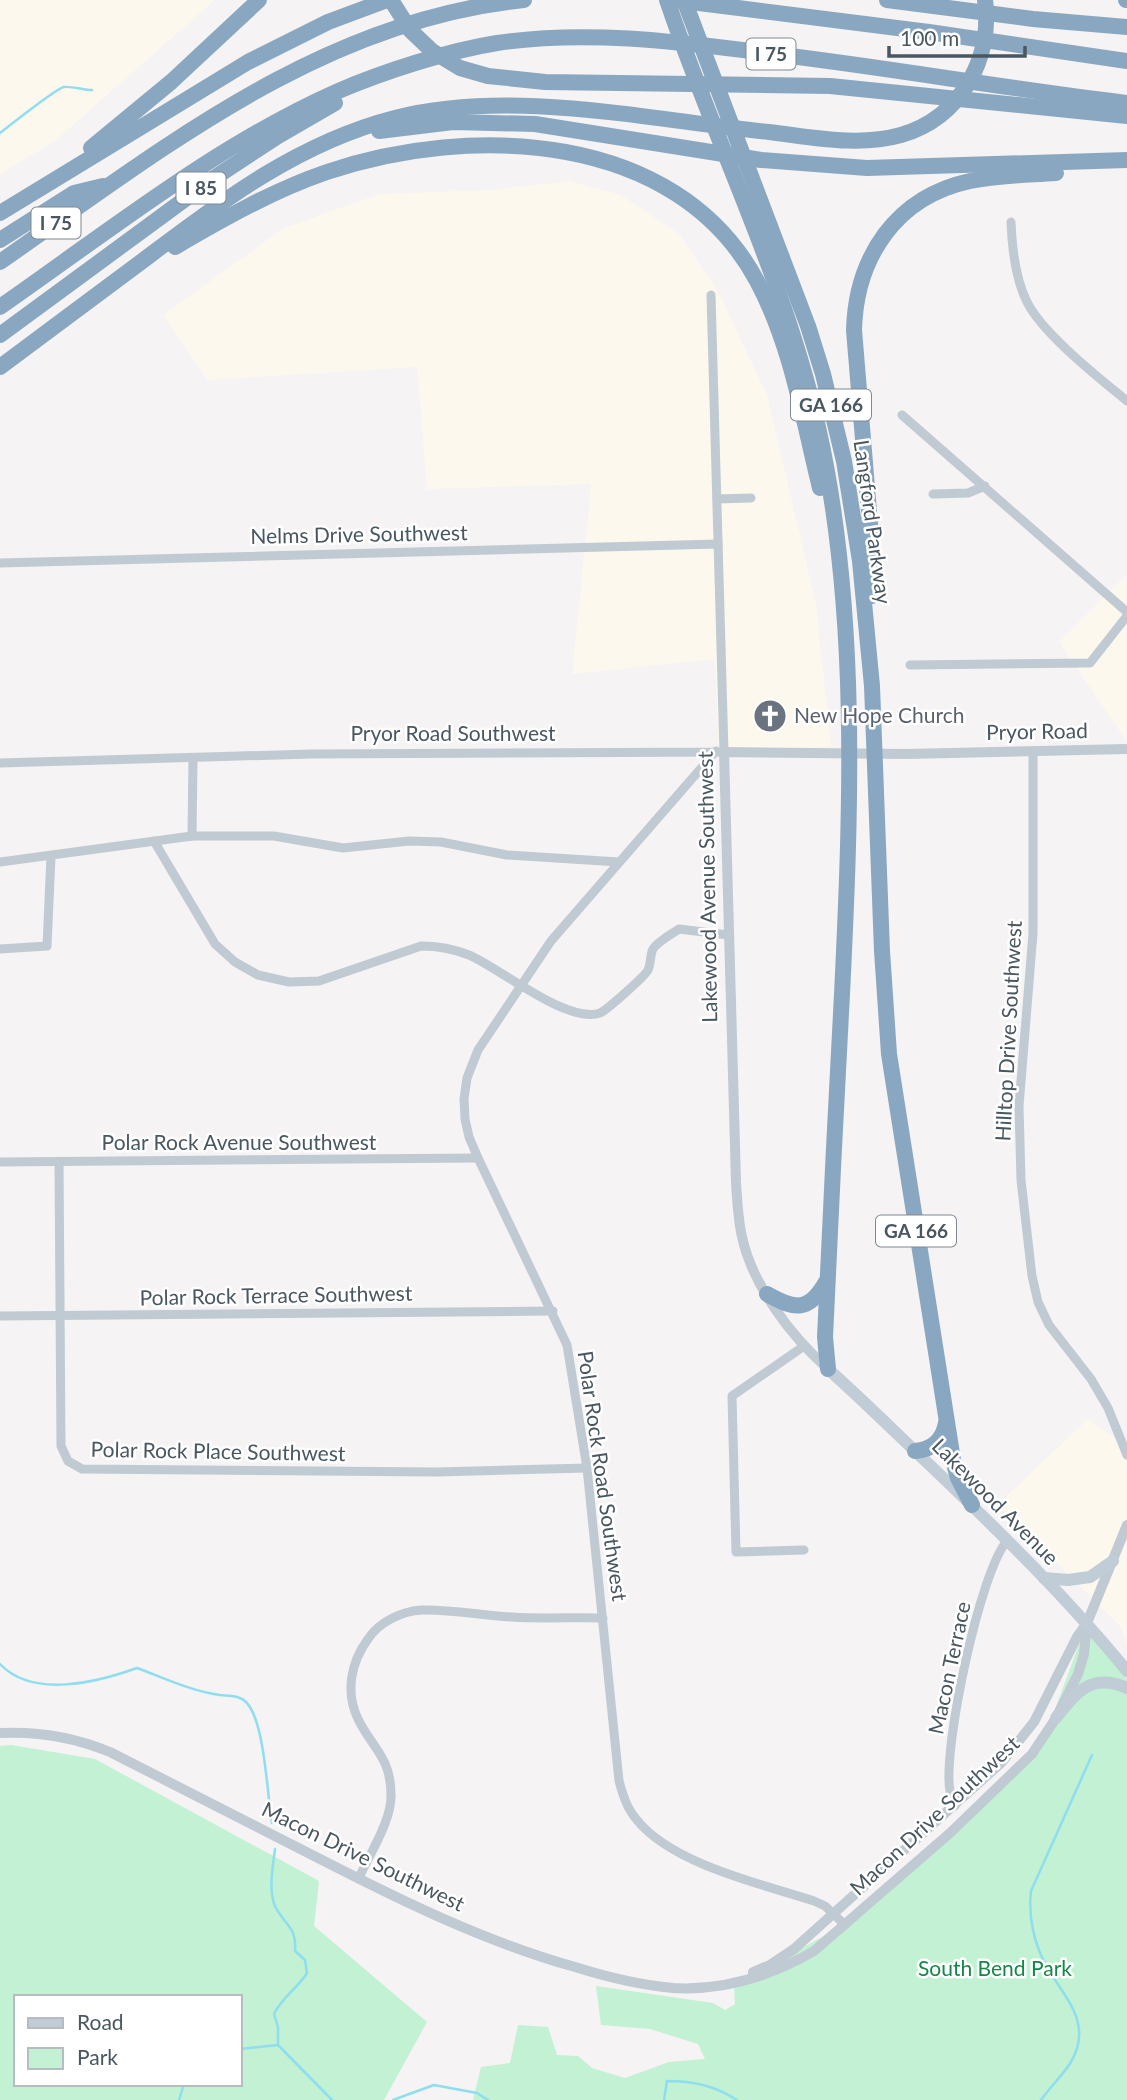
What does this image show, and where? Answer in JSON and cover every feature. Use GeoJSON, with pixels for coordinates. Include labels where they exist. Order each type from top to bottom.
{"type":"FeatureCollection","features":[{"type":"Feature","properties":{"kind":"highway"},"geometry":{"type":"LineString","coordinates":[[43,187],[170,82],[259,0]]}},
{"type":"Feature","properties":{"kind":"highway"},"geometry":{"type":"LineString","coordinates":[[0,213],[248,62],[328,22],[389,0],[410,30],[432,51],[460,68],[488,76],[545,82],[830,86],[1127,116]]}},
{"type":"Feature","properties":{"kind":"highway","name":"I 75"},"geometry":{"type":"LineString","coordinates":[[0,262],[219,111],[312,61],[418,20],[467,8],[524,0]]}},
{"type":"Feature","properties":{"kind":"highway"},"geometry":{"type":"LineString","coordinates":[[887,0],[1032,19],[1127,27]]}},
{"type":"Feature","properties":{"kind":"highway"},"geometry":{"type":"LineString","coordinates":[[0,367],[240,189],[290,160],[370,125],[396,118],[468,107],[536,107],[839,140],[885,138],[916,130],[932,121],[961,94],[976,71],[987,28],[985,0]]}},
{"type":"Feature","properties":{"kind":"highway","name":"I 75"},"geometry":{"type":"LineString","coordinates":[[671,1],[929,32],[1127,61]]}},
{"type":"Feature","properties":{"kind":"highway","name":"Langford Parkway"},"geometry":{"type":"LineString","coordinates":[[671,1],[772,276],[809,390],[830,490],[841,573],[850,778],[848,890],[825,1349],[828,1369]]}},
{"type":"Feature","properties":{"kind":"highway","name":"Langford Parkway"},"geometry":{"type":"LineString","coordinates":[[671,1],[756,187],[808,326],[838,431],[860,561],[872,686],[882,951],[889,1054],[947,1423]]}},
{"type":"Feature","properties":{"kind":"highway","name":"I 75"},"geometry":{"type":"LineString","coordinates":[[0,307],[166,191],[287,116],[339,91],[416,64],[495,44],[567,38],[622,38],[913,72],[1127,103]]}},
{"type":"Feature","properties":{"kind":"highway","name":"I 85"},"geometry":{"type":"LineString","coordinates":[[0,335],[211,180],[278,136],[332,104],[416,64]]}},
{"type":"Feature","properties":{"kind":"highway"},"geometry":{"type":"LineString","coordinates":[[319,147],[386,130],[478,121],[535,124],[807,165],[906,168],[1127,160]]}},
{"type":"Feature","properties":{"kind":"highway"},"geometry":{"type":"LineString","coordinates":[[101,292],[180,244],[262,200],[327,172],[383,158],[454,148],[528,146],[588,156],[630,169],[667,189],[710,221],[728,240],[757,280],[797,392],[841,573]]}},
{"type":"Feature","properties":{"kind":"highway"},"geometry":{"type":"LineString","coordinates":[[872,686],[873,560],[854,330],[856,298],[869,259],[881,238],[898,219],[922,200],[947,188],[981,179],[1127,166]]}},
{"type":"Feature","properties":{"kind":"highway"},"geometry":{"type":"LineString","coordinates":[[0,240],[74,193],[112,184]]}},
{"type":"Feature","properties":{"kind":"highway"},"geometry":{"type":"LineString","coordinates":[[767,1294],[789,1305],[806,1305],[818,1295],[828,1280]]}},
{"type":"Feature","properties":{"kind":"highway"},"geometry":{"type":"LineString","coordinates":[[915,1451],[935,1444],[943,1435],[947,1423]]}},
{"type":"Feature","properties":{"kind":"highway","name":"GA 166"},"geometry":{"type":"LineString","coordinates":[[947,1423],[958,1478],[972,1505]]}},
{"type":"Feature","properties":{"kind":"main road","name":"Lakewood Avenue"},"geometry":{"type":"LineString","coordinates":[[828,1369],[1044,1577],[1127,1671]]}},
{"type":"Feature","properties":{"kind":"main road"},"geometry":{"type":"LineString","coordinates":[[1044,1577],[1068,1580],[1090,1577],[1113,1561]]}},
{"type":"Feature","properties":{"kind":"main road"},"geometry":{"type":"LineString","coordinates":[[1056,1718],[1078,1692],[1088,1685],[1106,1682],[1127,1688]]}},
{"type":"Feature","properties":{"kind":"street"},"geometry":{"type":"LineString","coordinates":[[1011,222],[1017,269],[1026,299],[1037,319],[1127,401]]}},
{"type":"Feature","properties":{"kind":"street","name":"Lakewood Avenue Southwest"},"geometry":{"type":"LineString","coordinates":[[711,295],[720,752],[739,1215],[747,1253],[767,1294],[804,1346],[828,1369]]}},
{"type":"Feature","properties":{"kind":"street"},"geometry":{"type":"LineString","coordinates":[[902,415],[1127,614],[1090,663],[910,665]]}},
{"type":"Feature","properties":{"kind":"street"},"geometry":{"type":"LineString","coordinates":[[933,494],[968,493],[985,486]]}},
{"type":"Feature","properties":{"kind":"street"},"geometry":{"type":"LineString","coordinates":[[717,499],[751,498]]}},
{"type":"Feature","properties":{"kind":"street","name":"Nelms Drive Southwest"},"geometry":{"type":"LineString","coordinates":[[0,563],[718,544]]}},
{"type":"Feature","properties":{"kind":"street","name":"Pryor Road"},"geometry":{"type":"LineString","coordinates":[[906,754],[1127,749]]}},
{"type":"Feature","properties":{"kind":"street","name":"Hilltop Drive Southwest"},"geometry":{"type":"LineString","coordinates":[[1032,751],[1033,933],[1019,1106],[1021,1180],[1032,1276],[1038,1302],[1049,1325],[1091,1379],[1108,1408],[1127,1455]]}},
{"type":"Feature","properties":{"kind":"street","name":"Polar Rock Road Southwest"},"geometry":{"type":"LineString","coordinates":[[720,752],[551,941],[478,1050],[467,1078],[465,1119],[478,1158],[567,1345],[587,1468],[619,1781],[625,1801],[636,1819],[657,1839],[689,1858],[715,1869],[814,1900],[845,1925]]}},
{"type":"Feature","properties":{"kind":"street","name":"Pryor Road Southwest"},"geometry":{"type":"LineString","coordinates":[[0,763],[311,754],[906,754]]}},
{"type":"Feature","properties":{"kind":"street"},"geometry":{"type":"LineString","coordinates":[[192,836],[193,758]]}},
{"type":"Feature","properties":{"kind":"street"},"geometry":{"type":"LineString","coordinates":[[0,862],[192,836],[274,836],[343,848],[409,841],[441,842],[507,855],[620,862]]}},
{"type":"Feature","properties":{"kind":"street"},"geometry":{"type":"LineString","coordinates":[[155,841],[215,944],[235,962],[258,975],[289,982],[319,981],[421,946],[429,946],[470,955],[520,986],[566,1009],[584,1014],[602,1012],[648,971],[653,949],[679,929],[728,935]]}},
{"type":"Feature","properties":{"kind":"street"},"geometry":{"type":"LineString","coordinates":[[0,949],[47,946],[51,856]]}},
{"type":"Feature","properties":{"kind":"street","name":"Polar Rock Avenue Southwest"},"geometry":{"type":"LineString","coordinates":[[0,1162],[478,1158]]}},
{"type":"Feature","properties":{"kind":"street","name":"Polar Rock Place Southwest"},"geometry":{"type":"LineString","coordinates":[[59,1162],[61,1446],[68,1461],[82,1469],[438,1472],[587,1468]]}},
{"type":"Feature","properties":{"kind":"street","name":"Polar Rock Terrace Southwest"},"geometry":{"type":"LineString","coordinates":[[0,1316],[553,1311]]}},
{"type":"Feature","properties":{"kind":"street"},"geometry":{"type":"LineString","coordinates":[[804,1346],[732,1396],[736,1552],[804,1550]]}},
{"type":"Feature","properties":{"kind":"street"},"geometry":{"type":"LineString","coordinates":[[1087,1623],[1127,1525]]}},
{"type":"Feature","properties":{"kind":"street","name":"Macon Terrace"},"geometry":{"type":"LineString","coordinates":[[955,1806],[950,1791],[949,1767],[958,1695],[986,1584],[997,1556],[1007,1541]]}},
{"type":"Feature","properties":{"kind":"street"},"geometry":{"type":"LineString","coordinates":[[359,1878],[390,1810],[391,1798],[391,1780],[386,1763],[358,1721],[351,1695],[354,1664],[360,1649],[371,1634],[394,1618],[422,1610],[515,1617],[603,1618]]}},
{"type":"Feature","properties":{"kind":"street","name":"Macon Drive Southwest"},"geometry":{"type":"LineString","coordinates":[[718,1985],[770,1965],[794,1949],[1002,1762],[1032,1724],[1087,1623]]}},
{"type":"Feature","properties":{"kind":"street","name":"Macon Drive Southwest"},"geometry":{"type":"LineString","coordinates":[[0,1733],[65,1737],[110,1752],[459,1927],[542,1958],[647,1985],[675,1988],[734,1984],[791,1965],[814,1951],[1014,1773],[1044,1739],[1056,1718],[1081,1664],[1087,1623]]}},
{"type":"Feature","properties":{"kind":"shaded area"},"geometry":{"type":"Polygon","coordinates":[[[0,0],[215,0],[55,141],[0,174],[0,0]]]}},
{"type":"Feature","properties":{"kind":"shaded area"},"geometry":{"type":"Polygon","coordinates":[[[569,181],[621,195],[679,234],[717,290],[767,395],[816,604],[831,746],[719,756],[715,659],[572,674],[591,484],[427,489],[417,367],[207,380],[163,315],[284,228],[380,194],[493,190],[569,181]]]}},
{"type":"Feature","properties":{"kind":"shaded area"},"geometry":{"type":"Polygon","coordinates":[[[1127,574],[1127,742],[1059,642],[1127,574]]]}},
{"type":"Feature","properties":{"kind":"shaded area"},"geometry":{"type":"Polygon","coordinates":[[[1088,1419],[1127,1447],[1127,1646],[1120,1626],[998,1504],[1088,1419]]]}},
{"type":"Feature","properties":{"kind":"green space","name":"South Bend Park"},"geometry":{"type":"Polygon","coordinates":[[[1087,1623],[1127,1679],[1127,2100],[473,2100],[481,2067],[510,2063],[518,2025],[548,2027],[557,2055],[578,2056],[592,2068],[625,2078],[669,2062],[705,2059],[698,2044],[650,2029],[601,2025],[596,1986],[713,2003],[725,2010],[735,2004],[734,1984],[845,1925],[1044,1739],[1087,1623]]]}},
{"type":"Feature","properties":{"kind":"green space"},"geometry":{"type":"Polygon","coordinates":[[[11,1745],[95,1759],[319,1881],[314,1926],[427,2022],[384,2100],[0,2100],[0,1746],[11,1745]]]}},
{"type":"Feature","properties":{"kind":"waterway"},"geometry":{"type":"LineString","coordinates":[[0,133],[64,87],[92,90]]}},
{"type":"Feature","properties":{"kind":"waterway"},"geometry":{"type":"LineString","coordinates":[[0,1664],[14,1675],[48,1684],[85,1682],[137,1668],[178,1684],[243,1700],[252,1712],[261,1741],[272,1823]]}},
{"type":"Feature","properties":{"kind":"waterway"},"geometry":{"type":"LineString","coordinates":[[1041,2100],[1071,2062],[1079,2036],[1074,2012],[1043,1960],[1036,1941],[1030,1911],[1031,1891],[1092,1755]]}},
{"type":"Feature","properties":{"kind":"waterway"},"geometry":{"type":"LineString","coordinates":[[275,1849],[273,1899],[292,1931],[295,1951],[305,1960],[307,1973],[274,2014],[278,2027],[278,2045]]}},
{"type":"Feature","properties":{"kind":"waterway"},"geometry":{"type":"LineString","coordinates":[[278,2045],[332,2100]]}},
{"type":"Feature","properties":{"kind":"waterway"},"geometry":{"type":"LineString","coordinates":[[242,2049],[278,2045]]}},
{"type":"Feature","properties":{"kind":"waterway"},"geometry":{"type":"LineString","coordinates":[[664,2100],[667,2081],[704,2085],[737,2100]]}},
{"type":"Feature","properties":{"kind":"waterway"},"geometry":{"type":"LineString","coordinates":[[393,2100],[434,2085],[477,2093],[488,2100]]}},
{"type":"Feature","properties":{"kind":"waterway"},"geometry":{"type":"LineString","coordinates":[[179,2100],[183,2086]]}},
{"type":"Feature","properties":{"kind":"place","name":"New Hope Church"},"geometry":{"type":"Point","coordinates":[770,716]}}]}
